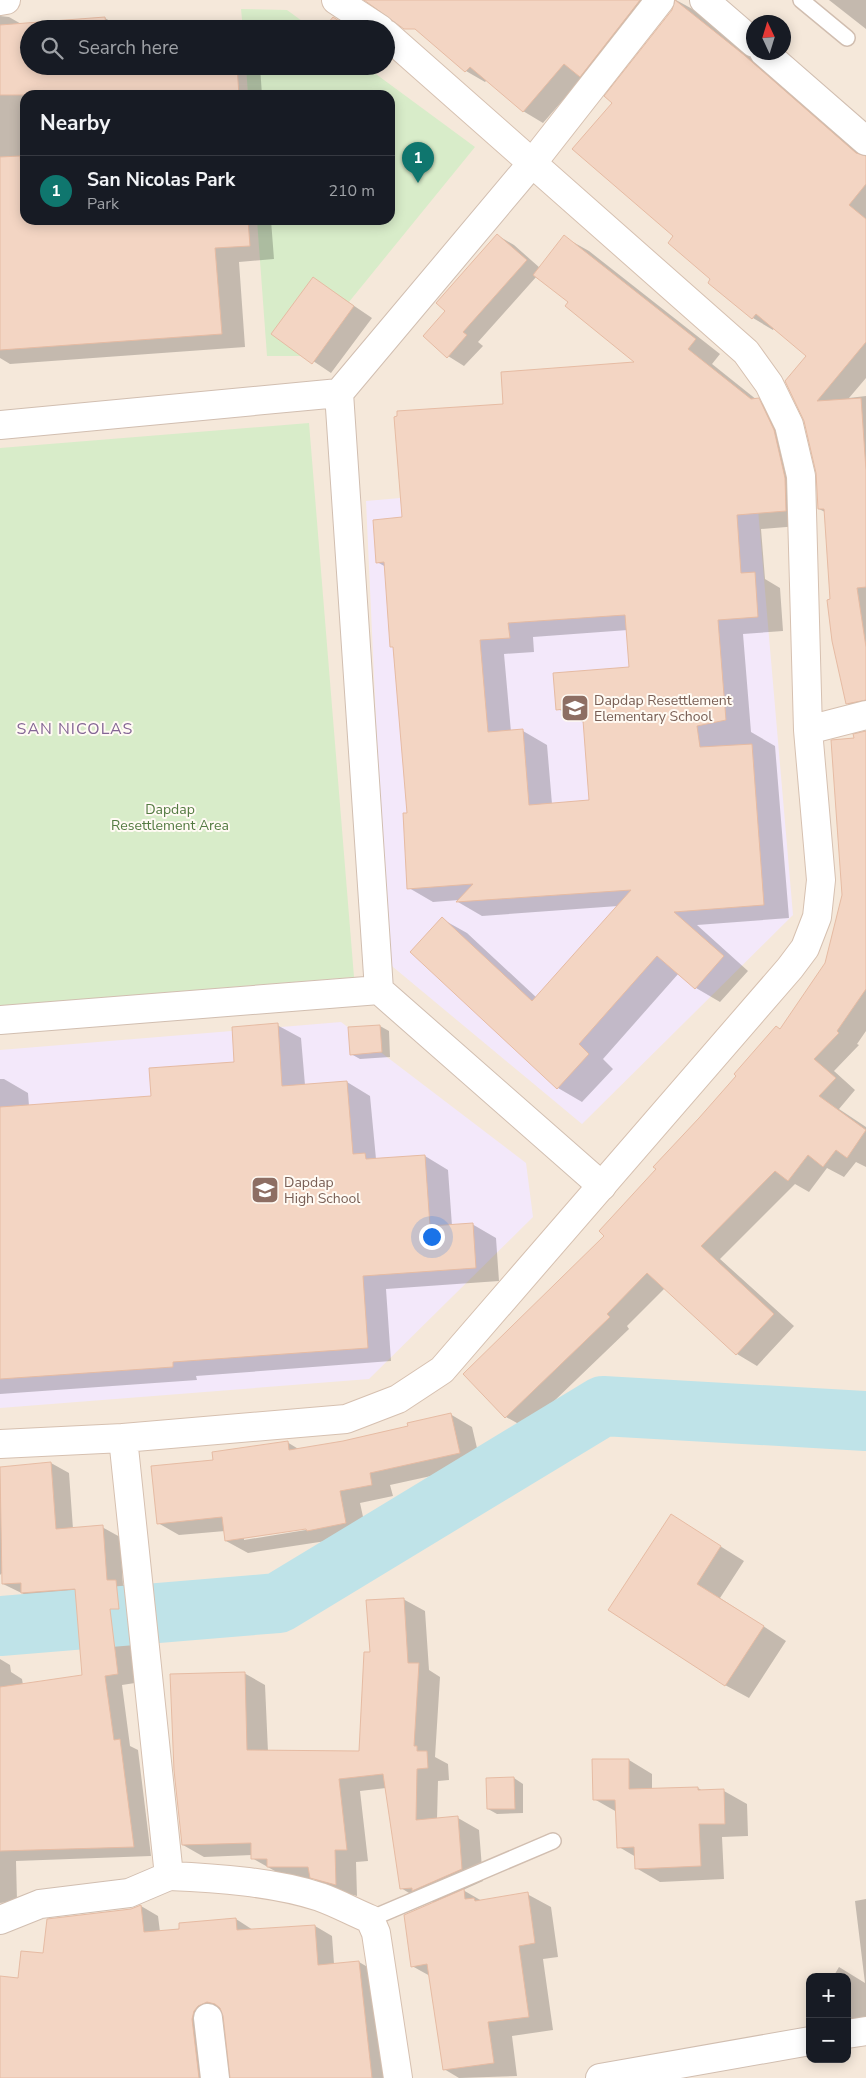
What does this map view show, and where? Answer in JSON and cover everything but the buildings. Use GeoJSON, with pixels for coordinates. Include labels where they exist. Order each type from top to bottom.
{"type":"FeatureCollection","features":[{"type":"Feature","properties":{"kind":"street"},"geometry":{"type":"LineString","coordinates":[[0,0],[6,0]]}},
{"type":"Feature","properties":{"kind":"street"},"geometry":{"type":"LineString","coordinates":[[336,0],[366,20]]}},
{"type":"Feature","properties":{"kind":"street"},"geometry":{"type":"LineString","coordinates":[[602,1186],[379,990],[339,392],[533,162],[660,0]]}},
{"type":"Feature","properties":{"kind":"street"},"geometry":{"type":"LineString","coordinates":[[704,0],[746,37]]}},
{"type":"Feature","properties":{"kind":"street"},"geometry":{"type":"LineString","coordinates":[[0,1444],[123,1438],[346,1418],[398,1399],[442,1370],[602,1186],[805,948],[817,917],[821,880],[808,730],[801,476],[789,425],[769,384],[746,352],[395,42]]}},
{"type":"Feature","properties":{"kind":"street"},"geometry":{"type":"LineString","coordinates":[[774,60],[864,135]]}},
{"type":"Feature","properties":{"kind":"street"},"geometry":{"type":"LineString","coordinates":[[0,425],[339,392]]}},
{"type":"Feature","properties":{"kind":"street"},"geometry":{"type":"LineString","coordinates":[[808,730],[866,715]]}},
{"type":"Feature","properties":{"kind":"street"},"geometry":{"type":"LineString","coordinates":[[0,1020],[379,990]]}},
{"type":"Feature","properties":{"kind":"street"},"geometry":{"type":"LineString","coordinates":[[123,1438],[169,1876]]}},
{"type":"Feature","properties":{"kind":"street"},"geometry":{"type":"LineString","coordinates":[[0,1920],[40,1904],[130,1893],[169,1876],[207,1878],[297,1891],[321,1898],[370,1919],[376,1932],[398,2078]]}},
{"type":"Feature","properties":{"kind":"street"},"geometry":{"type":"LineString","coordinates":[[208,2018],[215,2078]]}},
{"type":"Feature","properties":{"kind":"street"},"geometry":{"type":"LineString","coordinates":[[851,2033],[866,2031]]}},
{"type":"Feature","properties":{"kind":"street"},"geometry":{"type":"LineString","coordinates":[[600,2078],[806,2042]]}},
{"type":"Feature","properties":{"kind":"lane"},"geometry":{"type":"LineString","coordinates":[[801,0],[847,38]]}},
{"type":"Feature","properties":{"kind":"lane"},"geometry":{"type":"LineString","coordinates":[[370,1919],[553,1841]]}},
{"type":"Feature","properties":{"kind":"shaded area"},"geometry":{"type":"Polygon","coordinates":[[[0,0],[866,0],[866,2078],[0,2078],[0,0]]]}},
{"type":"Feature","properties":{"kind":"shaded area","name":"Dapdap Resettlement Elementary School"},"geometry":{"type":"Polygon","coordinates":[[[749,405],[793,915],[582,1124],[387,962],[366,501],[618,479],[749,405]]]}},
{"type":"Feature","properties":{"kind":"shaded area","name":"Dapdap High School"},"geometry":{"type":"Polygon","coordinates":[[[341,1022],[526,1163],[533,1217],[369,1379],[0,1408],[0,1050],[341,1022]]]}},
{"type":"Feature","properties":{"kind":"green space"},"geometry":{"type":"Polygon","coordinates":[[[241,9],[287,10],[301,20],[242,20],[241,9]]]}},
{"type":"Feature","properties":{"kind":"green space"},"geometry":{"type":"Polygon","coordinates":[[[247,75],[377,75],[475,147],[305,356],[267,356],[257,225],[395,225],[395,90],[248,90],[247,75]]]}},
{"type":"Feature","properties":{"kind":"green space","name":"Dapdap Resettlement Area"},"geometry":{"type":"Polygon","coordinates":[[[309,423],[354,977],[0,1006],[0,448],[309,423]]]}},
{"type":"Feature","properties":{"kind":"waterway"},"geometry":{"type":"LineString","coordinates":[[0,1626],[278,1603],[603,1406],[866,1421]]}},
{"type":"Feature","properties":{"kind":"place","name":"San Nicolas Park"},"geometry":{"type":"Point","coordinates":[418,183]}},
{"type":"Feature","properties":{"kind":"place","name":"Dapdap Resettlement Elementary School"},"geometry":{"type":"Point","coordinates":[575,708]}},
{"type":"Feature","properties":{"kind":"place","name":"Dapdap High School"},"geometry":{"type":"Point","coordinates":[265,1190]}},
{"type":"Feature","properties":{"kind":"district","name":"SAN NICOLAS"},"geometry":{"type":"Point","coordinates":[75,728]}}]}
